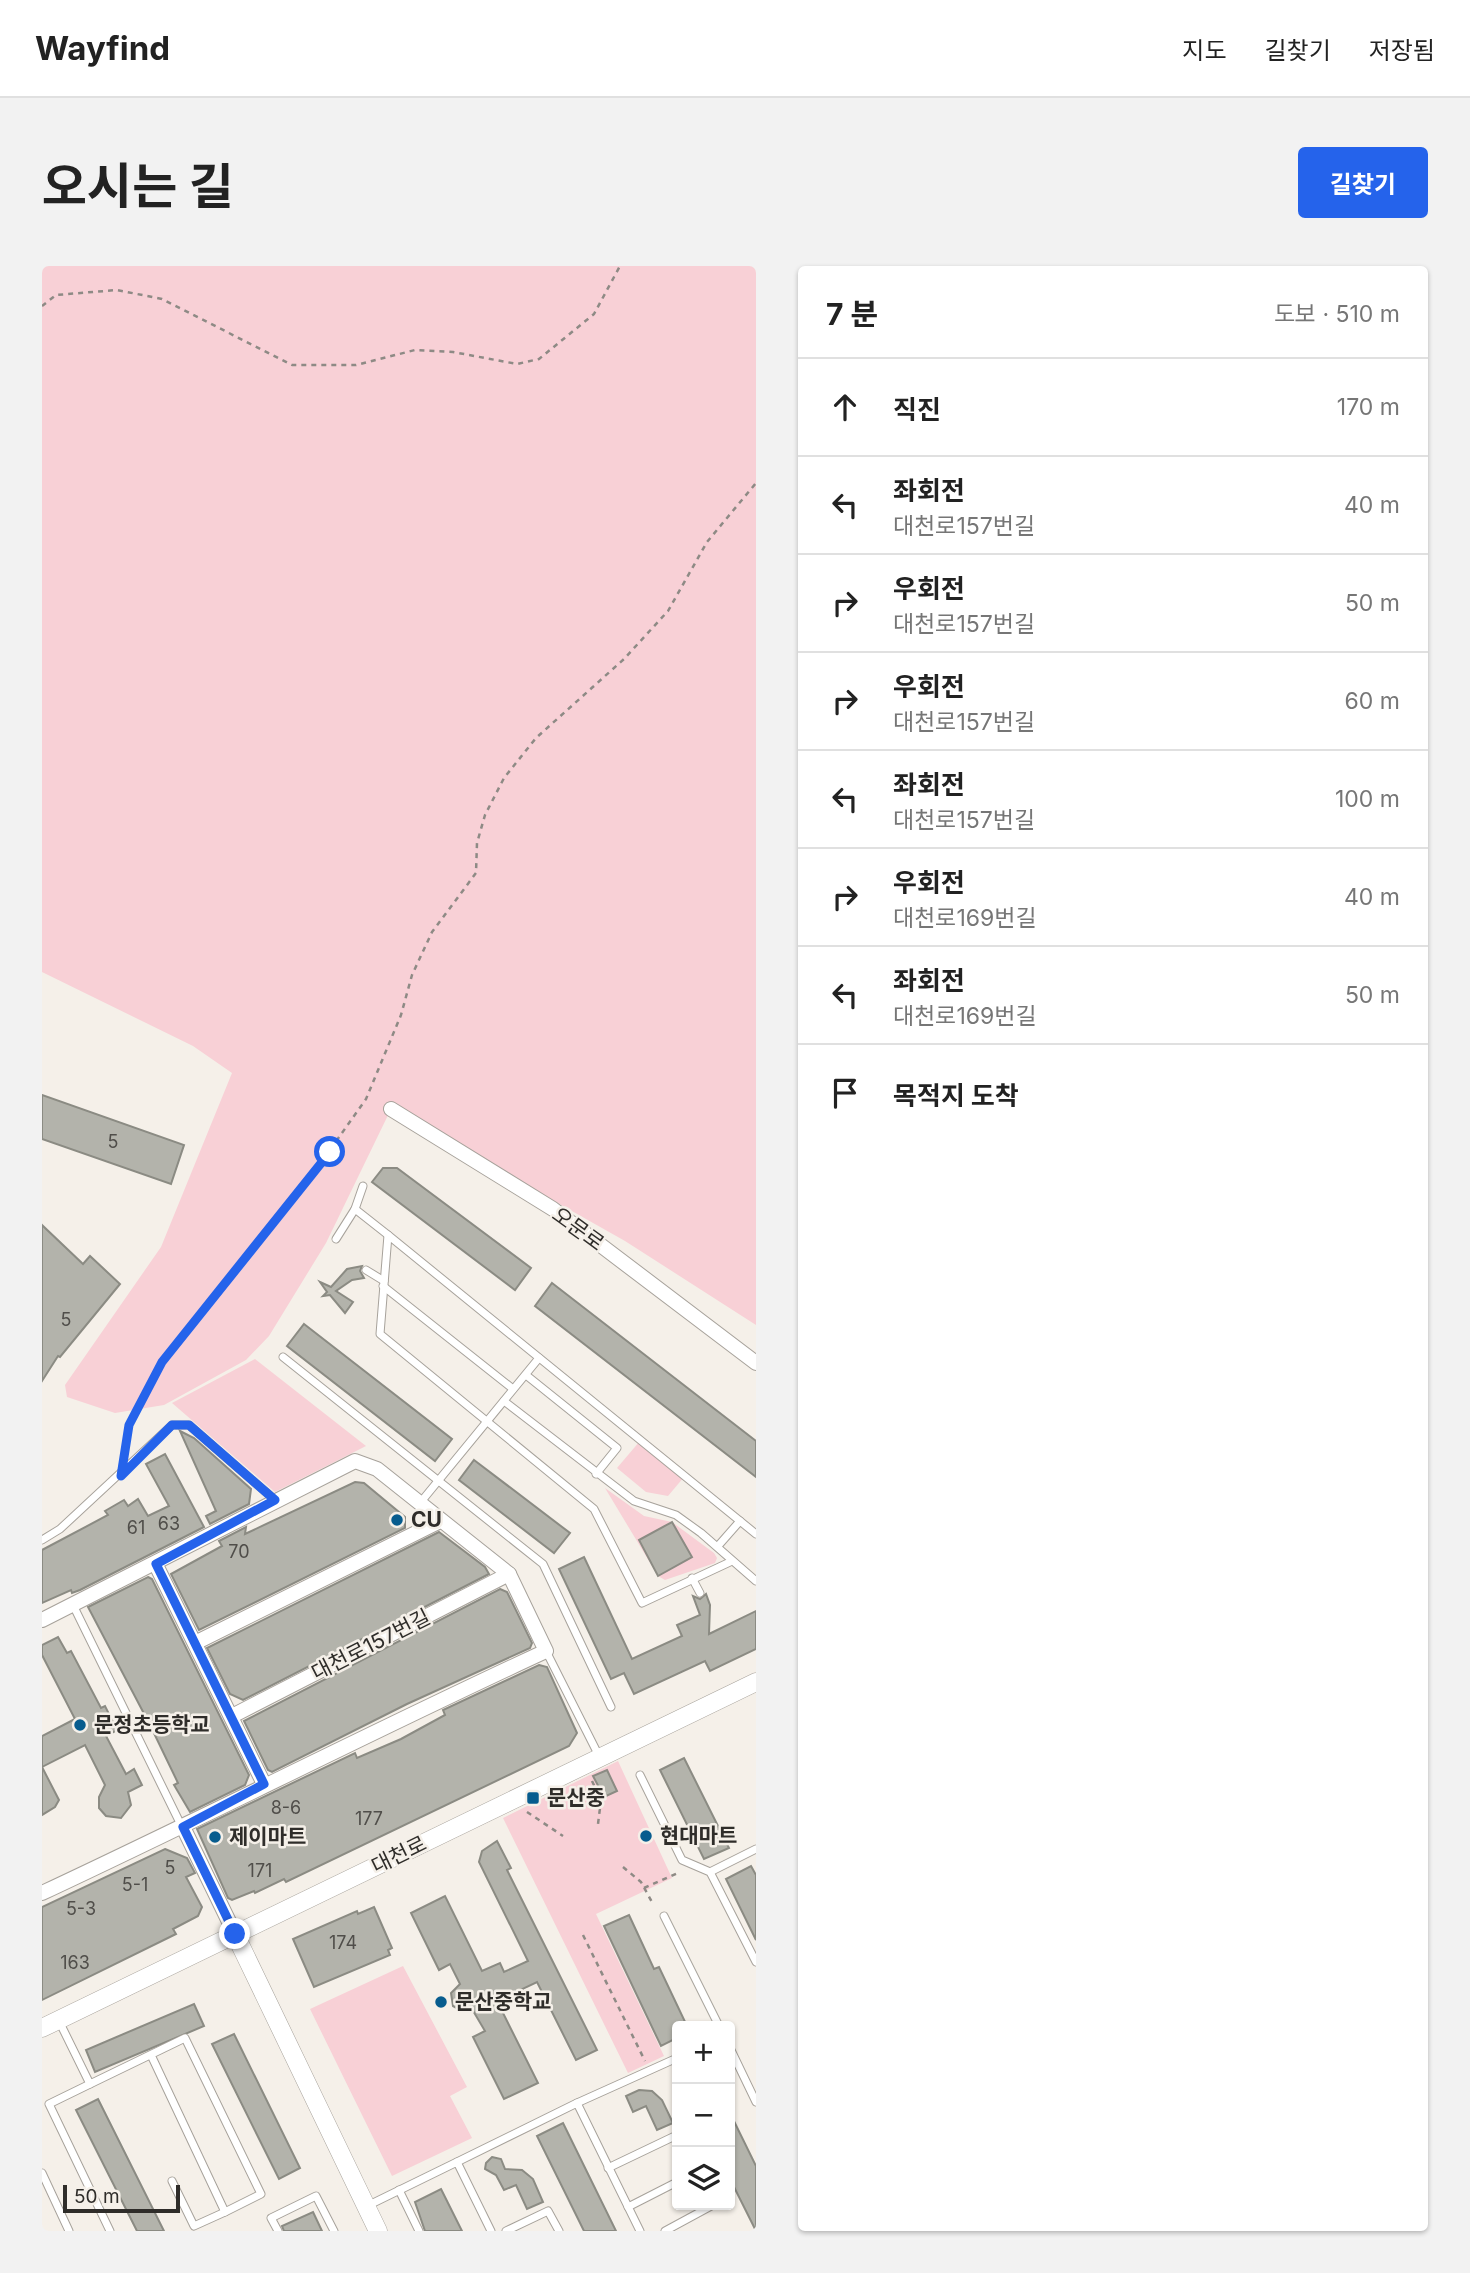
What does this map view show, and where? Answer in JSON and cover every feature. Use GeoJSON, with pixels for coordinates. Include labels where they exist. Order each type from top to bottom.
{"type":"FeatureCollection","features":[{"type":"Feature","properties":{"kind":"street","name":"오문로"},"geometry":{"type":"LineString","coordinates":[[390,1109],[553,1209],[756,1363]]}},
{"type":"Feature","properties":{"kind":"street"},"geometry":{"type":"LineString","coordinates":[[42,1620],[355,1461],[377,1469],[509,1574],[546,1651],[369,1733],[183,1827],[42,1893]]}},
{"type":"Feature","properties":{"kind":"street"},"geometry":{"type":"LineString","coordinates":[[195,1643],[440,1521]]}},
{"type":"Feature","properties":{"kind":"street"},"geometry":{"type":"LineString","coordinates":[[156,1564],[264,1784]]}},
{"type":"Feature","properties":{"kind":"street","name":"대천로157번길"},"geometry":{"type":"LineString","coordinates":[[232,1716],[509,1574]]}},
{"type":"Feature","properties":{"kind":"street","name":"대천로"},"geometry":{"type":"LineString","coordinates":[[42,2028],[756,1682]]}},
{"type":"Feature","properties":{"kind":"street"},"geometry":{"type":"LineString","coordinates":[[183,1827],[378,2231]]}},
{"type":"Feature","properties":{"kind":"lane"},"geometry":{"type":"LineString","coordinates":[[336,1239],[355,1209],[363,1186]]}},
{"type":"Feature","properties":{"kind":"lane"},"geometry":{"type":"LineString","coordinates":[[355,1209],[756,1534]]}},
{"type":"Feature","properties":{"kind":"lane"},"geometry":{"type":"LineString","coordinates":[[387,1235],[380,1334],[594,1509],[642,1604],[730,1562]]}},
{"type":"Feature","properties":{"kind":"lane"},"geometry":{"type":"LineString","coordinates":[[366,1270],[513,1390]]}},
{"type":"Feature","properties":{"kind":"lane"},"geometry":{"type":"LineString","coordinates":[[283,1357],[543,1564],[611,1707]]}},
{"type":"Feature","properties":{"kind":"lane"},"geometry":{"type":"LineString","coordinates":[[419,1504],[539,1358]]}},
{"type":"Feature","properties":{"kind":"lane"},"geometry":{"type":"LineString","coordinates":[[526,1374],[617,1448],[596,1474]]}},
{"type":"Feature","properties":{"kind":"lane"},"geometry":{"type":"LineString","coordinates":[[504,1401],[634,1501],[676,1516],[718,1546],[730,1562],[756,1581]]}},
{"type":"Feature","properties":{"kind":"lane"},"geometry":{"type":"LineString","coordinates":[[42,1540],[60,1529],[121,1476],[172,1425],[189,1425],[275,1500]]}},
{"type":"Feature","properties":{"kind":"lane"},"geometry":{"type":"LineString","coordinates":[[718,1546],[740,1521]]}},
{"type":"Feature","properties":{"kind":"lane"},"geometry":{"type":"LineString","coordinates":[[692,1578],[700,1593]]}},
{"type":"Feature","properties":{"kind":"lane"},"geometry":{"type":"LineString","coordinates":[[73,1605],[183,1827]]}},
{"type":"Feature","properties":{"kind":"lane"},"geometry":{"type":"LineString","coordinates":[[546,1651],[592,1761]]}},
{"type":"Feature","properties":{"kind":"lane"},"geometry":{"type":"LineString","coordinates":[[640,1775],[682,1860],[710,1872],[756,1962]]}},
{"type":"Feature","properties":{"kind":"lane"},"geometry":{"type":"LineString","coordinates":[[710,1872],[756,1849]]}},
{"type":"Feature","properties":{"kind":"lane"},"geometry":{"type":"LineString","coordinates":[[664,1916],[716,2021]]}},
{"type":"Feature","properties":{"kind":"lane"},"geometry":{"type":"LineString","coordinates":[[59,2020],[90,2084]]}},
{"type":"Feature","properties":{"kind":"lane"},"geometry":{"type":"LineString","coordinates":[[110,2231],[49,2105],[185,2038],[261,2194],[194,2226],[172,2181]]}},
{"type":"Feature","properties":{"kind":"lane"},"geometry":{"type":"LineString","coordinates":[[151,2055],[225,2212]]}},
{"type":"Feature","properties":{"kind":"lane"},"geometry":{"type":"LineString","coordinates":[[735,2058],[756,2102]]}},
{"type":"Feature","properties":{"kind":"lane"},"geometry":{"type":"LineString","coordinates":[[366,2206],[672,2060]]}},
{"type":"Feature","properties":{"kind":"lane"},"geometry":{"type":"LineString","coordinates":[[577,2104],[640,2231]]}},
{"type":"Feature","properties":{"kind":"lane"},"geometry":{"type":"LineString","coordinates":[[608,2168],[672,2137]]}},
{"type":"Feature","properties":{"kind":"lane"},"geometry":{"type":"LineString","coordinates":[[457,2162],[491,2231]]}},
{"type":"Feature","properties":{"kind":"lane"},"geometry":{"type":"LineString","coordinates":[[42,2173],[69,2231]]}},
{"type":"Feature","properties":{"kind":"lane"},"geometry":{"type":"LineString","coordinates":[[628,2207],[672,2185]]}},
{"type":"Feature","properties":{"kind":"lane"},"geometry":{"type":"LineString","coordinates":[[399,2190],[419,2231]]}},
{"type":"Feature","properties":{"kind":"lane"},"geometry":{"type":"LineString","coordinates":[[278,2231],[271,2218],[316,2196],[334,2231]]}},
{"type":"Feature","properties":{"kind":"lane"},"geometry":{"type":"LineString","coordinates":[[666,2231],[704,2210]]}},
{"type":"Feature","properties":{"kind":"lane"},"geometry":{"type":"LineString","coordinates":[[506,2231],[548,2211],[559,2231]]}},
{"type":"Feature","properties":{"kind":"path"},"geometry":{"type":"LineString","coordinates":[[42,306],[56,295],[117,290],[162,299],[292,365],[356,365],[415,350],[453,352],[517,364],[539,359],[594,314],[620,266]]}},
{"type":"Feature","properties":{"kind":"path"},"geometry":{"type":"LineString","coordinates":[[121,1476],[129,1425],[162,1362],[296,1198],[366,1099],[401,1015],[412,975],[432,932],[476,873],[477,843],[485,815],[504,778],[536,738],[624,659],[668,611],[707,542],[756,483]]}},
{"type":"Feature","properties":{"kind":"path"},"geometry":{"type":"LineString","coordinates":[[592,1761],[601,1800],[598,1824]]}},
{"type":"Feature","properties":{"kind":"path"},"geometry":{"type":"LineString","coordinates":[[519,1797],[528,1813],[563,1836]]}},
{"type":"Feature","properties":{"kind":"path"},"geometry":{"type":"LineString","coordinates":[[644,1888],[695,1865]]}},
{"type":"Feature","properties":{"kind":"path"},"geometry":{"type":"LineString","coordinates":[[623,1867],[644,1888],[653,1905]]}},
{"type":"Feature","properties":{"kind":"path"},"geometry":{"type":"LineString","coordinates":[[583,1935],[650,2071]]}},
{"type":"Feature","properties":{"kind":"shaded area"},"geometry":{"type":"Polygon","coordinates":[[[42,266],[756,266],[756,1325],[625,1241],[391,1109],[326,1243],[269,1336],[246,1360],[164,1405],[115,1413],[67,1397],[65,1385],[161,1247],[232,1073],[193,1046],[42,972],[42,266]]]}},
{"type":"Feature","properties":{"kind":"shaded area"},"geometry":{"type":"Polygon","coordinates":[[[255,1359],[366,1446],[275,1492],[172,1403],[255,1359]]]}},
{"type":"Feature","properties":{"kind":"shaded area"},"geometry":{"type":"Polygon","coordinates":[[[640,1441],[684,1477],[668,1496],[646,1492],[617,1468],[640,1441]]]}},
{"type":"Feature","properties":{"kind":"shaded area"},"geometry":{"type":"Polygon","coordinates":[[[605,1488],[644,1516],[672,1522],[714,1553],[717,1558],[715,1563],[665,1580],[658,1576],[605,1488]]]}},
{"type":"Feature","properties":{"kind":"shaded area"},"geometry":{"type":"Polygon","coordinates":[[[618,1761],[672,1878],[596,1914],[664,2056],[628,2073],[503,1818],[618,1761]]]}},
{"type":"Feature","properties":{"kind":"shaded area"},"geometry":{"type":"Polygon","coordinates":[[[403,1966],[467,2087],[450,2096],[472,2138],[392,2176],[310,2009],[403,1966]]]}},
{"type":"Feature","properties":{"kind":"building"},"geometry":{"type":"Polygon","coordinates":[[[42,1095],[184,1145],[171,1184],[42,1139],[42,1095]]]}},
{"type":"Feature","properties":{"kind":"building"},"geometry":{"type":"Polygon","coordinates":[[[383,1168],[397,1168],[531,1268],[515,1290],[372,1182],[383,1168]]]}},
{"type":"Feature","properties":{"kind":"building"},"geometry":{"type":"Polygon","coordinates":[[[42,1225],[83,1264],[90,1256],[120,1284],[60,1357],[58,1356],[42,1381],[42,1225]]]}},
{"type":"Feature","properties":{"kind":"building"},"geometry":{"type":"Polygon","coordinates":[[[362,1266],[360,1271],[364,1278],[352,1280],[336,1291],[353,1302],[345,1313],[330,1295],[323,1296],[327,1292],[320,1282],[331,1287],[347,1269],[362,1266]]]}},
{"type":"Feature","properties":{"kind":"building"},"geometry":{"type":"Polygon","coordinates":[[[552,1283],[756,1441],[756,1477],[535,1306],[552,1283]]]}},
{"type":"Feature","properties":{"kind":"building"},"geometry":{"type":"Polygon","coordinates":[[[304,1324],[452,1439],[435,1461],[287,1346],[304,1324]]]}},
{"type":"Feature","properties":{"kind":"building"},"geometry":{"type":"Polygon","coordinates":[[[180,1431],[194,1438],[251,1489],[249,1504],[210,1524],[206,1516],[216,1511],[180,1431]]]}},
{"type":"Feature","properties":{"kind":"building"},"geometry":{"type":"Polygon","coordinates":[[[165,1454],[204,1527],[80,1590],[72,1593],[71,1590],[42,1603],[42,1550],[108,1515],[105,1511],[124,1500],[128,1506],[138,1499],[148,1516],[169,1506],[146,1464],[165,1454]]]}},
{"type":"Feature","properties":{"kind":"building"},"geometry":{"type":"Polygon","coordinates":[[[474,1460],[570,1533],[554,1553],[459,1480],[474,1460]]]}},
{"type":"Feature","properties":{"kind":"building"},"geometry":{"type":"Polygon","coordinates":[[[355,1482],[364,1483],[405,1517],[405,1528],[199,1630],[171,1574],[222,1546],[219,1541],[246,1527],[245,1534],[355,1482]]]}},
{"type":"Feature","properties":{"kind":"building"},"geometry":{"type":"Polygon","coordinates":[[[672,1522],[692,1557],[658,1576],[639,1540],[672,1522]]]}},
{"type":"Feature","properties":{"kind":"building"},"geometry":{"type":"Polygon","coordinates":[[[439,1532],[485,1567],[489,1574],[243,1700],[230,1694],[207,1648],[439,1532]]]}},
{"type":"Feature","properties":{"kind":"building"},"geometry":{"type":"Polygon","coordinates":[[[584,1557],[632,1659],[682,1636],[677,1625],[700,1615],[693,1596],[700,1599],[706,1594],[710,1605],[709,1634],[756,1611],[756,1649],[710,1671],[705,1661],[634,1694],[624,1673],[611,1679],[559,1569],[584,1557]]]}},
{"type":"Feature","properties":{"kind":"building"},"geometry":{"type":"Polygon","coordinates":[[[148,1577],[152,1579],[249,1775],[245,1785],[190,1812],[174,1785],[178,1783],[151,1727],[88,1607],[148,1577]]]}},
{"type":"Feature","properties":{"kind":"building"},"geometry":{"type":"Polygon","coordinates":[[[500,1589],[507,1592],[532,1643],[530,1648],[407,1704],[272,1772],[268,1770],[244,1721],[500,1589]]]}},
{"type":"Feature","properties":{"kind":"building"},"geometry":{"type":"Polygon","coordinates":[[[58,1637],[67,1653],[71,1651],[101,1708],[105,1706],[117,1730],[106,1736],[126,1774],[134,1769],[142,1785],[128,1792],[131,1805],[121,1818],[106,1816],[99,1808],[99,1797],[105,1785],[85,1745],[42,1767],[42,1736],[75,1719],[42,1655],[42,1645],[58,1637]]]}},
{"type":"Feature","properties":{"kind":"building"},"geometry":{"type":"Polygon","coordinates":[[[539,1665],[547,1667],[577,1733],[569,1746],[286,1882],[284,1879],[255,1893],[254,1891],[232,1900],[228,1898],[197,1829],[355,1753],[357,1758],[401,1739],[445,1715],[443,1710],[539,1665]]]}},
{"type":"Feature","properties":{"kind":"building"},"geometry":{"type":"Polygon","coordinates":[[[684,1758],[729,1848],[704,1859],[660,1770],[684,1758]]]}},
{"type":"Feature","properties":{"kind":"building"},"geometry":{"type":"Polygon","coordinates":[[[42,1767],[59,1800],[55,1807],[42,1815],[42,1767]]]}},
{"type":"Feature","properties":{"kind":"building"},"geometry":{"type":"Polygon","coordinates":[[[607,1770],[617,1791],[604,1797],[593,1776],[607,1770]]]}},
{"type":"Feature","properties":{"kind":"building"},"geometry":{"type":"Polygon","coordinates":[[[497,1841],[511,1868],[507,1870],[597,2050],[576,2060],[537,1982],[497,2001],[538,2083],[504,2099],[473,2037],[485,2031],[472,2009],[460,2010],[453,2006],[451,1993],[460,1984],[450,1964],[439,1970],[411,1913],[445,1896],[482,1971],[500,1963],[504,1972],[528,1961],[479,1862],[482,1851],[497,1841]]]}},
{"type":"Feature","properties":{"kind":"building"},"geometry":{"type":"Polygon","coordinates":[[[165,1849],[187,1858],[195,1873],[186,1877],[202,1907],[198,1916],[173,1929],[176,1934],[42,2000],[42,1907],[165,1849]]]}},
{"type":"Feature","properties":{"kind":"building"},"geometry":{"type":"Polygon","coordinates":[[[751,1866],[756,1875],[756,1940],[726,1879],[751,1866]]]}},
{"type":"Feature","properties":{"kind":"building"},"geometry":{"type":"Polygon","coordinates":[[[374,1907],[392,1948],[388,1950],[390,1955],[314,1987],[293,1939],[357,1911],[358,1914],[374,1907]]]}},
{"type":"Feature","properties":{"kind":"building"},"geometry":{"type":"Polygon","coordinates":[[[629,1915],[654,1969],[659,1967],[685,2021],[672,2021],[672,2040],[661,2046],[604,1926],[629,1915]]]}},
{"type":"Feature","properties":{"kind":"building"},"geometry":{"type":"Polygon","coordinates":[[[194,2004],[204,2026],[95,2072],[86,2050],[194,2004]]]}},
{"type":"Feature","properties":{"kind":"building"},"geometry":{"type":"Polygon","coordinates":[[[234,2034],[300,2168],[279,2179],[212,2044],[234,2034]]]}},
{"type":"Feature","properties":{"kind":"building"},"geometry":{"type":"Polygon","coordinates":[[[639,2090],[652,2091],[662,2100],[672,2123],[657,2130],[646,2106],[633,2112],[626,2096],[639,2090]]]}},
{"type":"Feature","properties":{"kind":"building"},"geometry":{"type":"Polygon","coordinates":[[[98,2099],[164,2231],[137,2231],[76,2110],[98,2099]]]}},
{"type":"Feature","properties":{"kind":"building"},"geometry":{"type":"Polygon","coordinates":[[[563,2123],[616,2231],[584,2231],[537,2136],[563,2123]]]}},
{"type":"Feature","properties":{"kind":"building"},"geometry":{"type":"Polygon","coordinates":[[[735,2123],[756,2166],[756,2231],[735,2189],[735,2123]]]}},
{"type":"Feature","properties":{"kind":"building"},"geometry":{"type":"Polygon","coordinates":[[[492,2157],[501,2159],[505,2169],[522,2170],[533,2179],[543,2202],[527,2209],[516,2185],[504,2190],[496,2175],[485,2169],[486,2163],[492,2157]]]}},
{"type":"Feature","properties":{"kind":"building"},"geometry":{"type":"Polygon","coordinates":[[[441,2189],[462,2231],[425,2231],[415,2202],[441,2189]]]}},
{"type":"Feature","properties":{"kind":"building"},"geometry":{"type":"Polygon","coordinates":[[[313,2212],[322,2231],[284,2231],[282,2226],[313,2212]]]}},
{"type":"Feature","properties":{"kind":"place","name":"CU"},"geometry":{"type":"Point","coordinates":[397,1520]}},
{"type":"Feature","properties":{"kind":"place","name":"문정초등학교"},"geometry":{"type":"Point","coordinates":[80,1725]}},
{"type":"Feature","properties":{"kind":"place","name":"문산중"},"geometry":{"type":"Point","coordinates":[533,1798]}},
{"type":"Feature","properties":{"kind":"place","name":"현대마트"},"geometry":{"type":"Point","coordinates":[646,1836]}},
{"type":"Feature","properties":{"kind":"place","name":"제이마트"},"geometry":{"type":"Point","coordinates":[215,1837]}},
{"type":"Feature","properties":{"kind":"place","name":"문산중학교"},"geometry":{"type":"Point","coordinates":[441,2002]}},
{"type":"Feature","properties":{"kind":"route"},"geometry":{"type":"LineString","coordinates":[[235,1934],[183,1827],[264,1784],[156,1564],[275,1500],[189,1425],[172,1425],[121,1476],[129,1425],[162,1362],[296,1198],[330,1152]]}}]}
